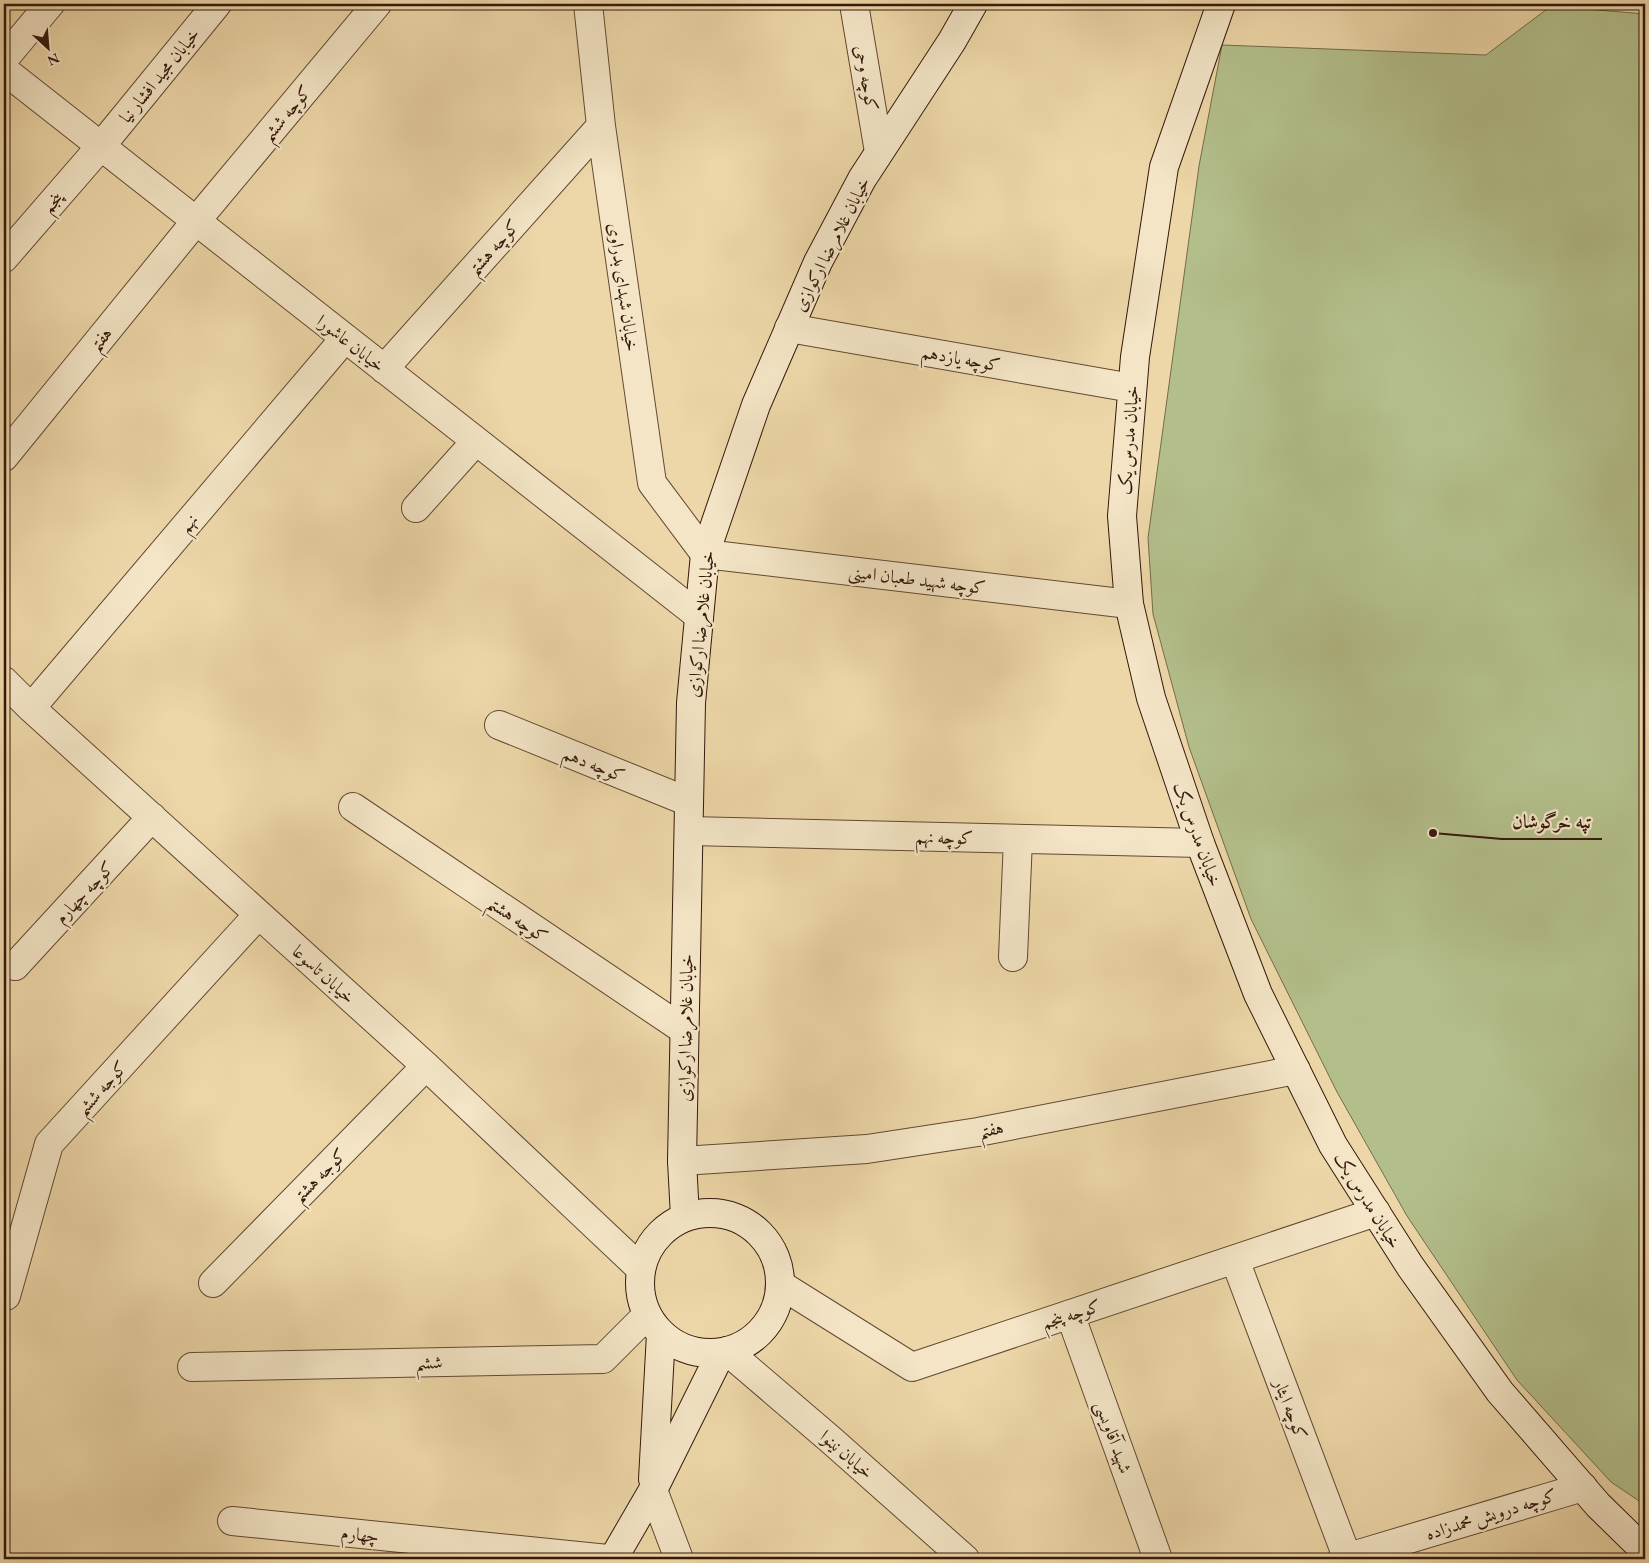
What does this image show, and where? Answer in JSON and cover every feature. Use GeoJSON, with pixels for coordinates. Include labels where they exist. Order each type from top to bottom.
{"type":"FeatureCollection","features":[{"type":"Feature","properties":{"kind":"street"},"geometry":{"type":"LineString","coordinates":[[4,59],[50,4]]}},
{"type":"Feature","properties":{"kind":"street","name":"خیابان مجید افشار نیا"},"geometry":{"type":"LineString","coordinates":[[101,146],[217,4]]}},
{"type":"Feature","properties":{"kind":"street","name":"کوچه ششم"},"geometry":{"type":"LineString","coordinates":[[196,221],[377,4]]}},
{"type":"Feature","properties":{"kind":"street","name":"خیابان شهدای بدراوی"},"geometry":{"type":"LineString","coordinates":[[588,4],[601,126],[652,483],[705,554]]}},
{"type":"Feature","properties":{"kind":"street","name":"کوچه وحی"},"geometry":{"type":"LineString","coordinates":[[854,4],[879,152]]}},
{"type":"Feature","properties":{"kind":"street","name":"خیابان غلامرضا ارکوازی"},"geometry":{"type":"LineString","coordinates":[[685,1217],[682,1161],[691,703],[705,554],[756,405],[818,262],[862,179],[952,42],[973,4]]}},
{"type":"Feature","properties":{"kind":"street","name":"خیابان مدرس یک"},"geometry":{"type":"LineString","coordinates":[[1221,4],[1164,167],[1134,357],[1122,516],[1128,604],[1150,698],[1200,843],[1258,994],[1333,1146],[1410,1266],[1500,1392],[1598,1504],[1645,1551]]}},
{"type":"Feature","properties":{"kind":"street","name":"خیابان عاشورا"},"geometry":{"type":"LineString","coordinates":[[4,70],[699,616]]}},
{"type":"Feature","properties":{"kind":"street","name":"کوچه هشتم"},"geometry":{"type":"LineString","coordinates":[[384,368],[601,126]]}},
{"type":"Feature","properties":{"kind":"street","name":"پنجم"},"geometry":{"type":"LineString","coordinates":[[4,258],[101,146]]}},
{"type":"Feature","properties":{"kind":"street","name":"هفتم"},"geometry":{"type":"LineString","coordinates":[[4,458],[196,221]]}},
{"type":"Feature","properties":{"kind":"street","name":"کوچه یازدهم"},"geometry":{"type":"LineString","coordinates":[[789,328],[1132,388]]}},
{"type":"Feature","properties":{"kind":"street","name":"نهم"},"geometry":{"type":"LineString","coordinates":[[31,708],[345,338]]}},
{"type":"Feature","properties":{"kind":"street"},"geometry":{"type":"LineString","coordinates":[[416,508],[476,441]]}},
{"type":"Feature","properties":{"kind":"street","name":"کوچه شهید طعبان امینی"},"geometry":{"type":"LineString","coordinates":[[705,554],[1128,604]]}},
{"type":"Feature","properties":{"kind":"street","name":"خیابان تاسوعا"},"geometry":{"type":"LineString","coordinates":[[4,681],[31,708],[426,1066],[640,1269]]}},
{"type":"Feature","properties":{"kind":"street","name":"کوچه دهم"},"geometry":{"type":"LineString","coordinates":[[499,725],[689,802]]}},
{"type":"Feature","properties":{"kind":"street","name":"کوچه هشتم"},"geometry":{"type":"LineString","coordinates":[[352,807],[684,1030]]}},
{"type":"Feature","properties":{"kind":"street","name":"کوچه چهارم"},"geometry":{"type":"LineString","coordinates":[[15,966],[152,818]]}},
{"type":"Feature","properties":{"kind":"street","name":"کوچه نهم"},"geometry":{"type":"LineString","coordinates":[[689,831],[1200,843]]}},
{"type":"Feature","properties":{"kind":"street"},"geometry":{"type":"LineString","coordinates":[[1013,957],[1018,839]]}},
{"type":"Feature","properties":{"kind":"street","name":"کوجه ششم"},"geometry":{"type":"LineString","coordinates":[[6,1296],[49,1144],[258,915]]}},
{"type":"Feature","properties":{"kind":"street","name":"کوجه هشتم"},"geometry":{"type":"LineString","coordinates":[[213,1283],[426,1066]]}},
{"type":"Feature","properties":{"kind":"street","name":"هفتم"},"geometry":{"type":"LineString","coordinates":[[682,1161],[867,1149],[978,1132],[1296,1070]]}},
{"type":"Feature","properties":{"kind":"street"},"geometry":{"type":"LineString","coordinates":[[654,1325],[681,1348],[724,1353],[745,1345],[759,1334],[771,1320],[778,1303],[781,1285],[779,1262],[768,1241],[752,1225],[730,1215],[708,1212],[685,1217],[664,1229],[649,1247],[640,1269],[640,1293],[654,1325],[653,1490],[679,1559]]}},
{"type":"Feature","properties":{"kind":"street","name":"کوچه پنجم"},"geometry":{"type":"LineString","coordinates":[[781,1285],[912,1367],[1376,1212]]}},
{"type":"Feature","properties":{"kind":"street","name":"کوچه ایثار"},"geometry":{"type":"LineString","coordinates":[[1235,1260],[1345,1558]]}},
{"type":"Feature","properties":{"kind":"street","name":"شهید آقاویسی"},"geometry":{"type":"LineString","coordinates":[[1070,1314],[1158,1559]]}},
{"type":"Feature","properties":{"kind":"street","name":"ششم"},"geometry":{"type":"LineString","coordinates":[[192,1367],[603,1359],[654,1325]]}},
{"type":"Feature","properties":{"kind":"street"},"geometry":{"type":"LineString","coordinates":[[613,1559],[653,1490],[724,1353]]}},
{"type":"Feature","properties":{"kind":"street","name":"خیابان نینوا"},"geometry":{"type":"LineString","coordinates":[[724,1353],[831,1440],[965,1559]]}},
{"type":"Feature","properties":{"kind":"street","name":"کوچه درویش محمدزاده"},"geometry":{"type":"LineString","coordinates":[[1345,1558],[1583,1487]]}},
{"type":"Feature","properties":{"kind":"street","name":"چهارم"},"geometry":{"type":"LineString","coordinates":[[232,1521],[608,1559]]}},
{"type":"Feature","properties":{"kind":"green space"},"geometry":{"type":"Polygon","coordinates":[[[1551,6],[1645,14],[1645,1505],[1611,1482],[1517,1380],[1407,1216],[1337,1092],[1251,919],[1189,747],[1153,614],[1148,538],[1199,166],[1222,45],[1486,55],[1551,6]]]}},
{"type":"Feature","properties":{"kind":"place","name":"تپه خرگوشان"},"geometry":{"type":"Point","coordinates":[1433,833]}}]}
